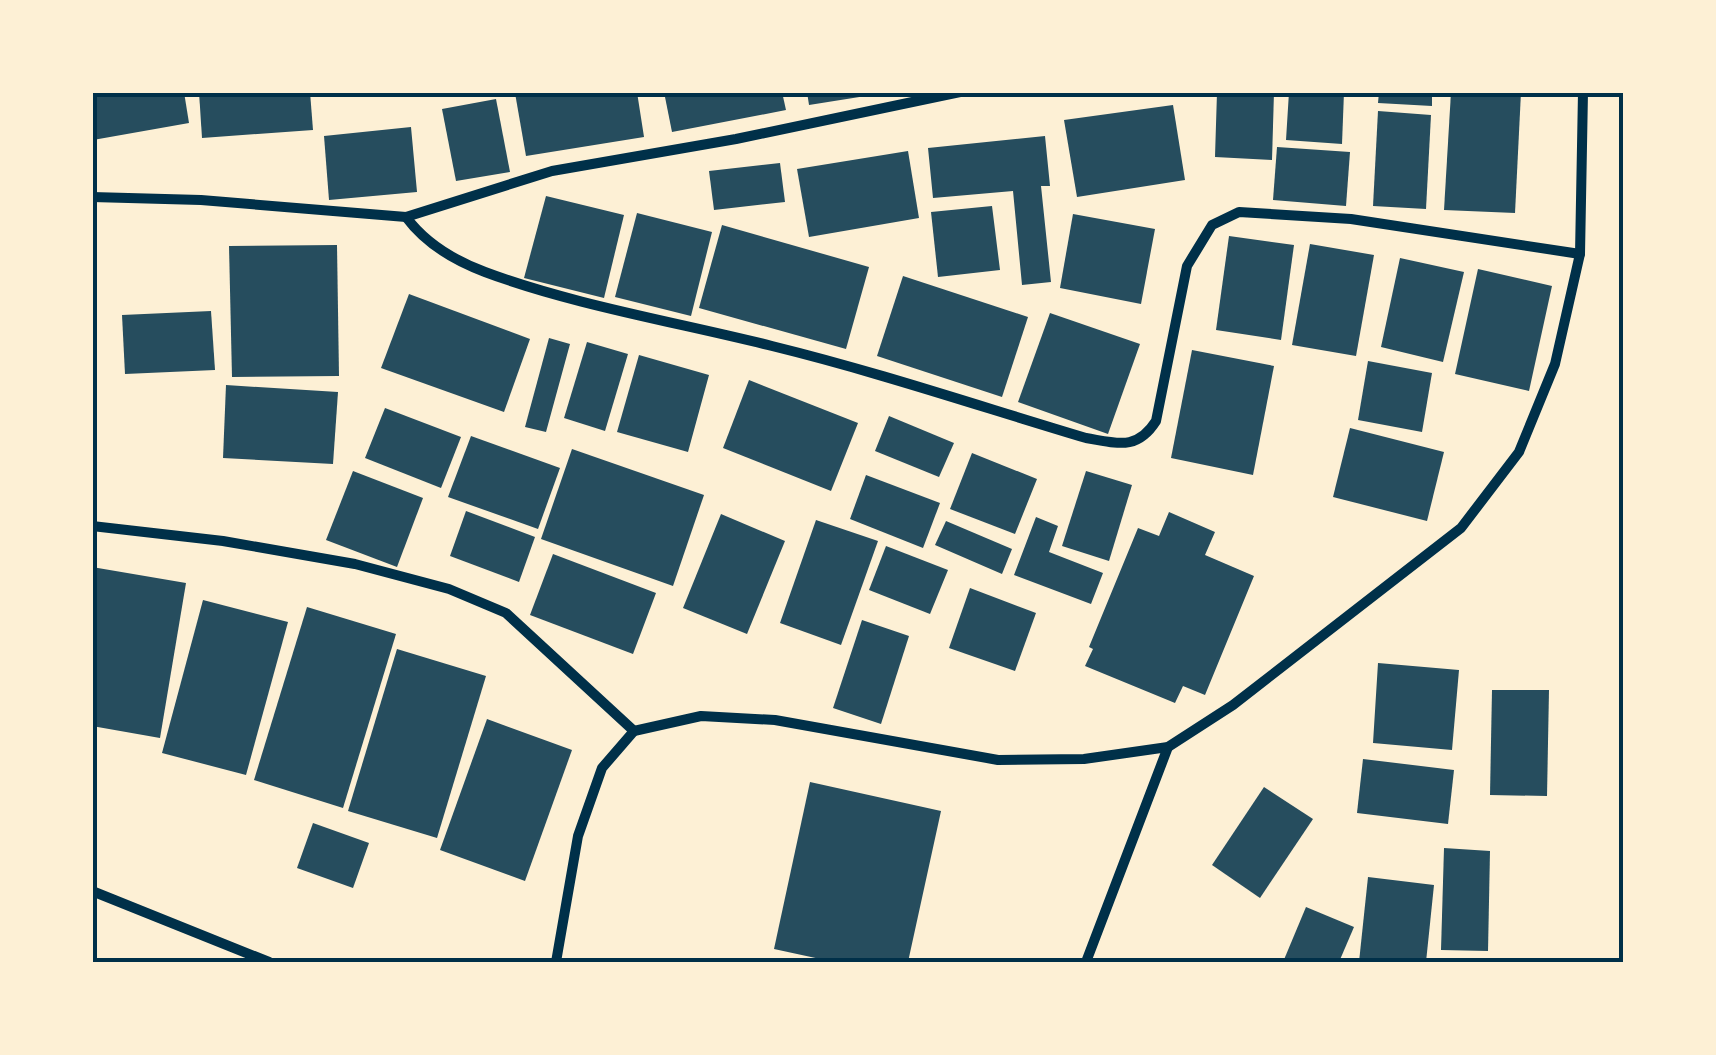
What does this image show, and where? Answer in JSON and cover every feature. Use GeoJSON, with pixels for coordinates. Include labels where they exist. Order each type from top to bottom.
{"type":"FeatureCollection","features":[{"type":"Feature","properties":{"kind":"street"},"geometry":{"type":"LineString","coordinates":[[92,197],[200,200],[406,216],[552,171],[736,139],[960,92]]}},
{"type":"Feature","properties":{"kind":"street"},"geometry":{"type":"LineString","coordinates":[[556,962],[578,836],[602,768],[634,731],[701,716],[774,720],[998,760],[1084,759],[1168,747],[1233,705],[1461,528],[1519,452],[1554,364],[1580,254],[1583,92]]}},
{"type":"Feature","properties":{"kind":"street"},"geometry":{"type":"LineString","coordinates":[[406,216],[420,236],[434,247],[485,272],[779,348],[1086,438],[1126,444],[1146,436],[1156,421],[1187,266],[1195,249],[1212,225],[1239,212],[1352,218],[1580,254]]}},
{"type":"Feature","properties":{"kind":"street"},"geometry":{"type":"LineString","coordinates":[[92,526],[223,541],[355,564],[449,589],[506,613],[634,731]]}},
{"type":"Feature","properties":{"kind":"street"},"geometry":{"type":"LineString","coordinates":[[1086,962],[1168,747]]}},
{"type":"Feature","properties":{"kind":"street"},"geometry":{"type":"LineString","coordinates":[[92,891],[269,962]]}},
{"type":"Feature","properties":{"kind":"building"},"geometry":{"type":"Polygon","coordinates":[[[92,92],[184,92],[189,123],[93,140],[92,92]]]}},
{"type":"Feature","properties":{"kind":"building"},"geometry":{"type":"Polygon","coordinates":[[[199,92],[310,92],[313,130],[202,138],[199,92]]]}},
{"type":"Feature","properties":{"kind":"building"},"geometry":{"type":"Polygon","coordinates":[[[637,92],[644,137],[526,156],[515,93],[637,92]]]}},
{"type":"Feature","properties":{"kind":"building"},"geometry":{"type":"Polygon","coordinates":[[[664,92],[782,92],[786,110],[672,132],[664,92]]]}},
{"type":"Feature","properties":{"kind":"building"},"geometry":{"type":"Polygon","coordinates":[[[807,92],[872,92],[872,95],[809,105],[807,92]]]}},
{"type":"Feature","properties":{"kind":"building"},"geometry":{"type":"Polygon","coordinates":[[[1217,92],[1274,92],[1272,160],[1215,157],[1217,92]]]}},
{"type":"Feature","properties":{"kind":"building"},"geometry":{"type":"Polygon","coordinates":[[[1289,92],[1344,92],[1342,144],[1286,140],[1289,92]]]}},
{"type":"Feature","properties":{"kind":"building"},"geometry":{"type":"Polygon","coordinates":[[[1379,92],[1432,92],[1432,106],[1378,103],[1379,92]]]}},
{"type":"Feature","properties":{"kind":"building"},"geometry":{"type":"Polygon","coordinates":[[[1451,92],[1521,92],[1515,213],[1444,210],[1451,92]]]}},
{"type":"Feature","properties":{"kind":"building"},"geometry":{"type":"Polygon","coordinates":[[[496,99],[510,172],[456,181],[442,109],[496,99]]]}},
{"type":"Feature","properties":{"kind":"building"},"geometry":{"type":"Polygon","coordinates":[[[1173,105],[1185,180],[1077,197],[1064,120],[1173,105]]]}},
{"type":"Feature","properties":{"kind":"building"},"geometry":{"type":"Polygon","coordinates":[[[1378,111],[1431,115],[1426,209],[1373,206],[1378,111]]]}},
{"type":"Feature","properties":{"kind":"building"},"geometry":{"type":"Polygon","coordinates":[[[411,127],[417,192],[329,200],[324,136],[411,127]]]}},
{"type":"Feature","properties":{"kind":"building"},"geometry":{"type":"Polygon","coordinates":[[[1045,136],[1050,186],[1041,186],[1051,282],[1022,285],[1013,191],[933,198],[928,148],[1045,136]]]}},
{"type":"Feature","properties":{"kind":"building"},"geometry":{"type":"Polygon","coordinates":[[[1277,147],[1350,152],[1346,206],[1273,200],[1277,147]]]}},
{"type":"Feature","properties":{"kind":"building"},"geometry":{"type":"Polygon","coordinates":[[[908,151],[919,218],[809,237],[797,169],[908,151]]]}},
{"type":"Feature","properties":{"kind":"building"},"geometry":{"type":"Polygon","coordinates":[[[780,163],[785,202],[714,210],[709,171],[780,163]]]}},
{"type":"Feature","properties":{"kind":"building"},"geometry":{"type":"Polygon","coordinates":[[[546,196],[624,215],[604,298],[524,278],[546,196]]]}},
{"type":"Feature","properties":{"kind":"building"},"geometry":{"type":"Polygon","coordinates":[[[992,206],[1000,270],[938,277],[931,212],[992,206]]]}},
{"type":"Feature","properties":{"kind":"building"},"geometry":{"type":"Polygon","coordinates":[[[637,213],[712,232],[691,316],[615,297],[637,213]]]}},
{"type":"Feature","properties":{"kind":"building"},"geometry":{"type":"Polygon","coordinates":[[[1073,214],[1155,229],[1141,304],[1060,288],[1073,214]]]}},
{"type":"Feature","properties":{"kind":"building"},"geometry":{"type":"Polygon","coordinates":[[[722,225],[869,267],[846,349],[699,308],[722,225]]]}},
{"type":"Feature","properties":{"kind":"building"},"geometry":{"type":"Polygon","coordinates":[[[1229,236],[1294,245],[1281,340],[1216,330],[1229,236]]]}},
{"type":"Feature","properties":{"kind":"building"},"geometry":{"type":"Polygon","coordinates":[[[1310,244],[1374,255],[1356,356],[1292,345],[1310,244]]]}},
{"type":"Feature","properties":{"kind":"building"},"geometry":{"type":"Polygon","coordinates":[[[337,245],[339,376],[232,377],[229,246],[337,245]]]}},
{"type":"Feature","properties":{"kind":"building"},"geometry":{"type":"Polygon","coordinates":[[[1400,258],[1464,272],[1443,362],[1381,347],[1400,258]]]}},
{"type":"Feature","properties":{"kind":"building"},"geometry":{"type":"Polygon","coordinates":[[[1478,269],[1552,286],[1529,391],[1455,374],[1478,269]]]}},
{"type":"Feature","properties":{"kind":"building"},"geometry":{"type":"Polygon","coordinates":[[[903,276],[1028,317],[1002,397],[877,356],[903,276]]]}},
{"type":"Feature","properties":{"kind":"building"},"geometry":{"type":"Polygon","coordinates":[[[409,294],[530,339],[504,412],[381,368],[409,294]]]}},
{"type":"Feature","properties":{"kind":"building"},"geometry":{"type":"Polygon","coordinates":[[[211,311],[215,370],[125,374],[122,315],[211,311]]]}},
{"type":"Feature","properties":{"kind":"building"},"geometry":{"type":"Polygon","coordinates":[[[1050,313],[1140,344],[1108,434],[1018,402],[1050,313]]]}},
{"type":"Feature","properties":{"kind":"building"},"geometry":{"type":"Polygon","coordinates":[[[549,338],[570,344],[546,432],[525,427],[549,338]]]}},
{"type":"Feature","properties":{"kind":"building"},"geometry":{"type":"Polygon","coordinates":[[[587,342],[628,354],[605,431],[564,418],[587,342]]]}},
{"type":"Feature","properties":{"kind":"building"},"geometry":{"type":"Polygon","coordinates":[[[1192,350],[1274,366],[1253,475],[1171,458],[1192,350]]]}},
{"type":"Feature","properties":{"kind":"building"},"geometry":{"type":"Polygon","coordinates":[[[639,355],[709,375],[688,452],[617,432],[639,355]]]}},
{"type":"Feature","properties":{"kind":"building"},"geometry":{"type":"Polygon","coordinates":[[[1368,361],[1432,373],[1422,432],[1358,420],[1368,361]]]}},
{"type":"Feature","properties":{"kind":"building"},"geometry":{"type":"Polygon","coordinates":[[[749,380],[858,423],[831,491],[723,448],[749,380]]]}},
{"type":"Feature","properties":{"kind":"building"},"geometry":{"type":"Polygon","coordinates":[[[226,385],[338,392],[333,464],[223,458],[226,385]]]}},
{"type":"Feature","properties":{"kind":"building"},"geometry":{"type":"Polygon","coordinates":[[[385,408],[461,437],[441,488],[365,458],[385,408]]]}},
{"type":"Feature","properties":{"kind":"building"},"geometry":{"type":"Polygon","coordinates":[[[889,416],[954,443],[939,477],[875,451],[889,416]]]}},
{"type":"Feature","properties":{"kind":"building"},"geometry":{"type":"Polygon","coordinates":[[[1350,428],[1444,452],[1427,521],[1333,497],[1350,428]]]}},
{"type":"Feature","properties":{"kind":"building"},"geometry":{"type":"Polygon","coordinates":[[[471,436],[560,468],[538,529],[448,497],[471,436]]]}},
{"type":"Feature","properties":{"kind":"building"},"geometry":{"type":"Polygon","coordinates":[[[572,449],[704,495],[673,586],[541,539],[572,449]]]}},
{"type":"Feature","properties":{"kind":"building"},"geometry":{"type":"Polygon","coordinates":[[[972,453],[1037,479],[1015,534],[950,509],[972,453]]]}},
{"type":"Feature","properties":{"kind":"building"},"geometry":{"type":"Polygon","coordinates":[[[353,471],[423,498],[397,567],[326,540],[353,471]]]}},
{"type":"Feature","properties":{"kind":"building"},"geometry":{"type":"Polygon","coordinates":[[[1086,471],[1132,485],[1109,561],[1062,546],[1086,471]]]}},
{"type":"Feature","properties":{"kind":"building"},"geometry":{"type":"Polygon","coordinates":[[[866,475],[940,503],[923,548],[850,519],[866,475]]]}},
{"type":"Feature","properties":{"kind":"building"},"geometry":{"type":"Polygon","coordinates":[[[466,511],[535,537],[519,582],[450,556],[466,511]]]}},
{"type":"Feature","properties":{"kind":"building"},"geometry":{"type":"Polygon","coordinates":[[[1169,512],[1215,532],[1205,555],[1254,576],[1205,695],[1183,686],[1175,703],[1085,666],[1093,649],[1089,647],[1138,528],[1159,536],[1169,512]]]}},
{"type":"Feature","properties":{"kind":"building"},"geometry":{"type":"Polygon","coordinates":[[[721,514],[785,541],[747,634],[683,608],[721,514]]]}},
{"type":"Feature","properties":{"kind":"building"},"geometry":{"type":"Polygon","coordinates":[[[1036,517],[1058,526],[1049,552],[1103,573],[1091,604],[1014,575],[1036,517]]]}},
{"type":"Feature","properties":{"kind":"building"},"geometry":{"type":"Polygon","coordinates":[[[816,520],[878,541],[841,645],[780,623],[816,520]]]}},
{"type":"Feature","properties":{"kind":"building"},"geometry":{"type":"Polygon","coordinates":[[[946,521],[1012,549],[1002,574],[935,545],[946,521]]]}},
{"type":"Feature","properties":{"kind":"building"},"geometry":{"type":"Polygon","coordinates":[[[886,546],[948,570],[930,614],[869,590],[886,546]]]}},
{"type":"Feature","properties":{"kind":"building"},"geometry":{"type":"Polygon","coordinates":[[[553,554],[656,593],[633,654],[530,615],[553,554]]]}},
{"type":"Feature","properties":{"kind":"building"},"geometry":{"type":"Polygon","coordinates":[[[92,567],[186,583],[160,738],[92,726],[92,567]]]}},
{"type":"Feature","properties":{"kind":"building"},"geometry":{"type":"Polygon","coordinates":[[[970,588],[1036,613],[1015,671],[949,648],[970,588]]]}},
{"type":"Feature","properties":{"kind":"building"},"geometry":{"type":"Polygon","coordinates":[[[203,600],[288,622],[246,775],[162,753],[203,600]]]}},
{"type":"Feature","properties":{"kind":"building"},"geometry":{"type":"Polygon","coordinates":[[[307,607],[396,634],[343,808],[254,780],[307,607]]]}},
{"type":"Feature","properties":{"kind":"building"},"geometry":{"type":"Polygon","coordinates":[[[862,620],[909,636],[881,724],[833,708],[862,620]]]}},
{"type":"Feature","properties":{"kind":"building"},"geometry":{"type":"Polygon","coordinates":[[[397,649],[486,676],[437,838],[348,811],[397,649]]]}},
{"type":"Feature","properties":{"kind":"building"},"geometry":{"type":"Polygon","coordinates":[[[1378,663],[1459,670],[1452,750],[1373,743],[1378,663]]]}},
{"type":"Feature","properties":{"kind":"building"},"geometry":{"type":"Polygon","coordinates":[[[1492,690],[1549,690],[1547,796],[1490,795],[1492,690]]]}},
{"type":"Feature","properties":{"kind":"building"},"geometry":{"type":"Polygon","coordinates":[[[487,719],[572,750],[525,881],[440,850],[487,719]]]}},
{"type":"Feature","properties":{"kind":"building"},"geometry":{"type":"Polygon","coordinates":[[[1363,759],[1454,770],[1448,824],[1357,813],[1363,759]]]}},
{"type":"Feature","properties":{"kind":"building"},"geometry":{"type":"Polygon","coordinates":[[[810,782],[941,811],[908,962],[834,962],[774,949],[810,782]]]}},
{"type":"Feature","properties":{"kind":"building"},"geometry":{"type":"Polygon","coordinates":[[[1264,787],[1313,819],[1260,898],[1212,865],[1264,787]]]}},
{"type":"Feature","properties":{"kind":"building"},"geometry":{"type":"Polygon","coordinates":[[[313,823],[369,843],[353,888],[297,868],[313,823]]]}},
{"type":"Feature","properties":{"kind":"building"},"geometry":{"type":"Polygon","coordinates":[[[1444,848],[1490,851],[1488,951],[1441,950],[1444,848]]]}},
{"type":"Feature","properties":{"kind":"building"},"geometry":{"type":"Polygon","coordinates":[[[1368,877],[1434,885],[1426,962],[1359,962],[1368,877]]]}},
{"type":"Feature","properties":{"kind":"building"},"geometry":{"type":"Polygon","coordinates":[[[1306,907],[1354,927],[1339,962],[1283,962],[1306,907]]]}}]}
